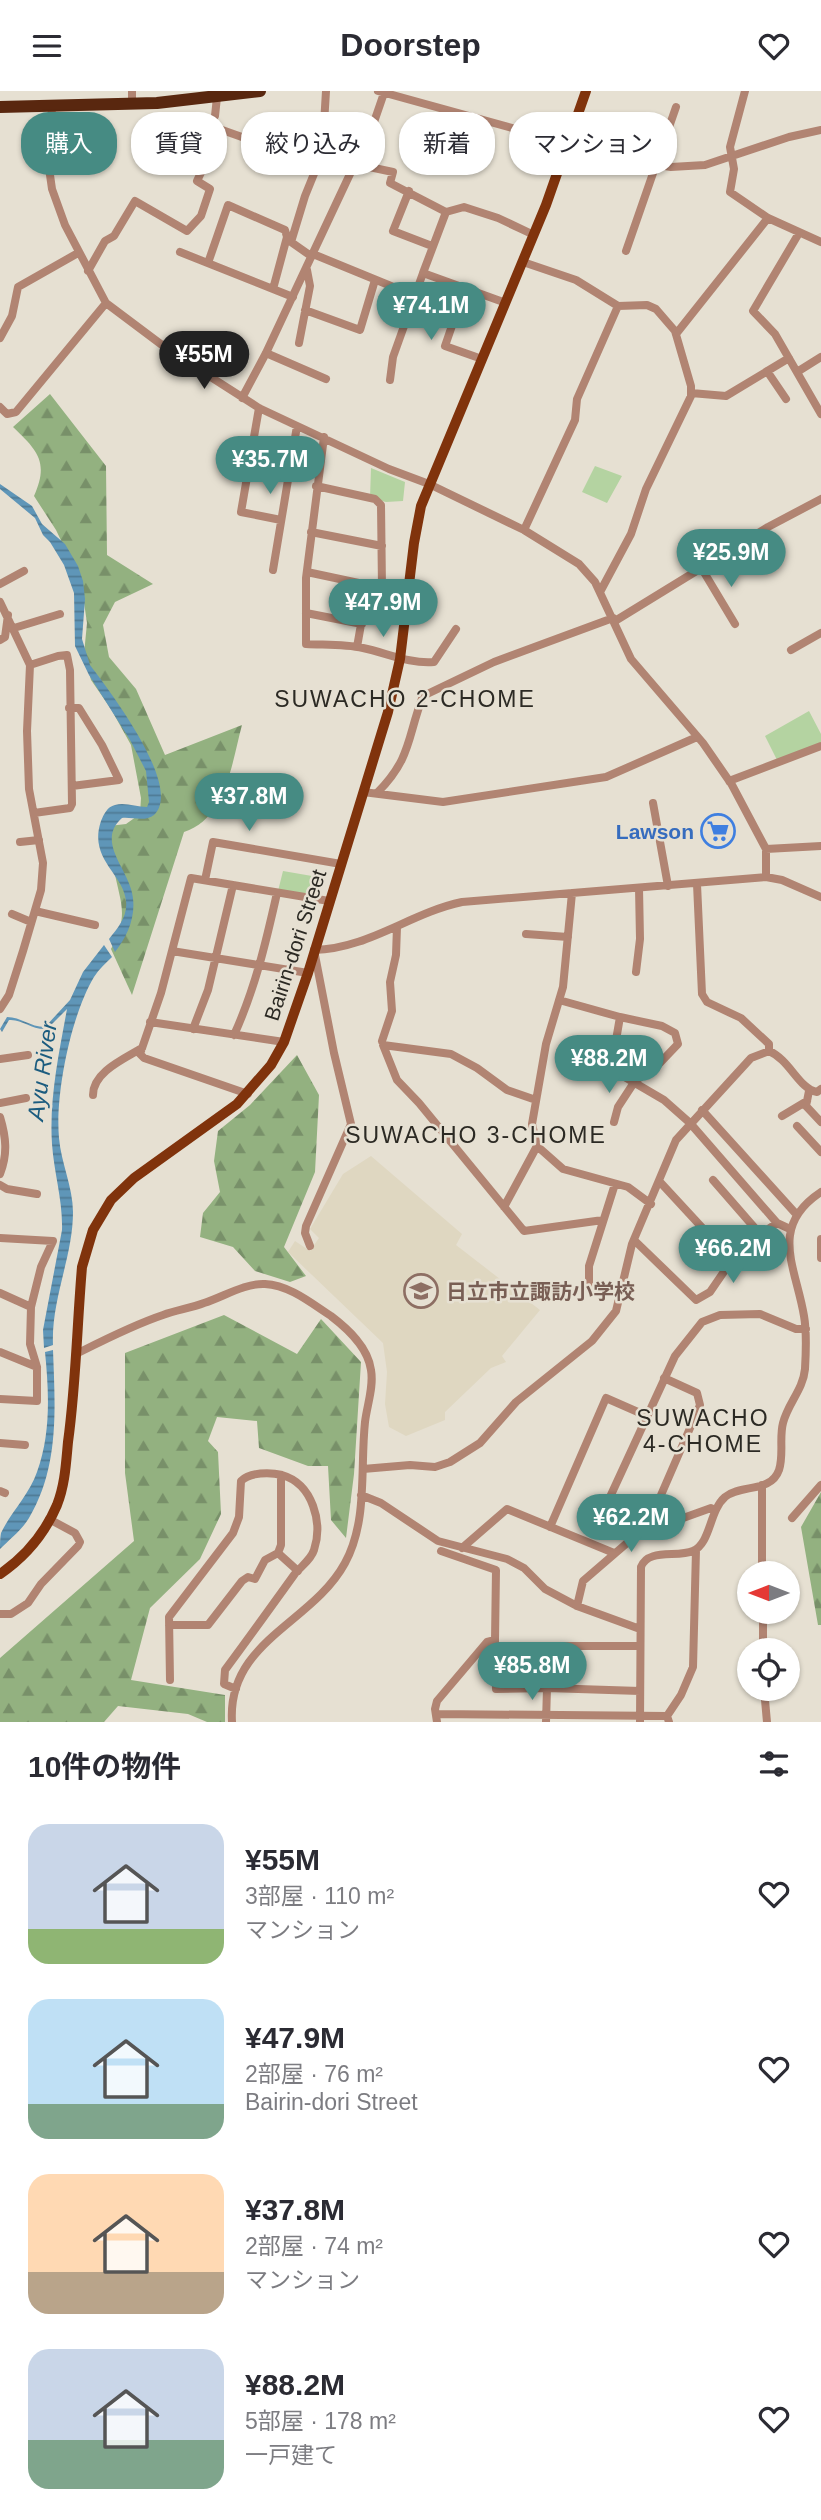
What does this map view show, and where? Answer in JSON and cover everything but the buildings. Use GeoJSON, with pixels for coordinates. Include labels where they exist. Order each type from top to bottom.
{"type":"FeatureCollection","features":[{"type":"Feature","properties":{"kind":"highway"},"geometry":{"type":"LineString","coordinates":[[0,107],[52,106],[132,97],[217,97],[260,91]]}},
{"type":"Feature","properties":{"kind":"main road","name":"Bairin-dori Street"},"geometry":{"type":"LineString","coordinates":[[579,112],[586,91]]}},
{"type":"Feature","properties":{"kind":"main road","name":"Bairin-dori Street"},"geometry":{"type":"LineString","coordinates":[[0,1574],[31,1547],[57,1505],[64,1482],[82,1267],[93,1230],[111,1200],[134,1178],[248,1094],[271,1065],[284,1042],[388,712],[400,659],[418,519],[429,484],[523,262],[556,175]]}},
{"type":"Feature","properties":{"kind":"street"},"geometry":{"type":"LineString","coordinates":[[324,112],[326,91]]}},
{"type":"Feature","properties":{"kind":"street"},"geometry":{"type":"LineString","coordinates":[[745,91],[730,146],[734,169],[730,192],[768,218],[821,242]]}},
{"type":"Feature","properties":{"kind":"street"},"geometry":{"type":"LineString","coordinates":[[376,112],[381,92],[509,127]]}},
{"type":"Feature","properties":{"kind":"street"},"geometry":{"type":"LineString","coordinates":[[215,112],[217,97]]}},
{"type":"Feature","properties":{"kind":"street"},"geometry":{"type":"LineString","coordinates":[[52,106],[49,168],[57,208],[106,303],[170,351],[258,408],[389,469],[429,484],[524,530],[579,564],[595,582],[631,659],[697,737],[729,781],[766,849],[766,877]]}},
{"type":"Feature","properties":{"kind":"street"},"geometry":{"type":"LineString","coordinates":[[674,112],[676,107]]}},
{"type":"Feature","properties":{"kind":"street"},"geometry":{"type":"LineString","coordinates":[[677,165],[705,165],[789,137],[821,130]]}},
{"type":"Feature","properties":{"kind":"street"},"geometry":{"type":"LineString","coordinates":[[385,170],[393,172],[390,183],[446,212],[464,207],[498,218],[534,235]]}},
{"type":"Feature","properties":{"kind":"street"},"geometry":{"type":"LineString","coordinates":[[88,271],[105,241],[114,236],[135,201],[187,231],[201,216],[210,189],[197,181],[200,175]]}},
{"type":"Feature","properties":{"kind":"street"},"geometry":{"type":"LineString","coordinates":[[273,289],[313,175]]}},
{"type":"Feature","properties":{"kind":"street"},"geometry":{"type":"LineString","coordinates":[[242,398],[307,268],[349,175]]}},
{"type":"Feature","properties":{"kind":"street"},"geometry":{"type":"LineString","coordinates":[[626,251],[654,175]]}},
{"type":"Feature","properties":{"kind":"street"},"geometry":{"type":"LineString","coordinates":[[409,191],[393,231],[432,246]]}},
{"type":"Feature","properties":{"kind":"street"},"geometry":{"type":"LineString","coordinates":[[208,263],[228,205],[285,230],[289,240],[312,255],[413,295]]}},
{"type":"Feature","properties":{"kind":"street"},"geometry":{"type":"LineString","coordinates":[[390,380],[393,357],[413,295],[446,212]]}},
{"type":"Feature","properties":{"kind":"street"},"geometry":{"type":"LineString","coordinates":[[676,334],[768,218]]}},
{"type":"Feature","properties":{"kind":"street"},"geometry":{"type":"LineString","coordinates":[[799,233],[753,311],[775,334],[821,414]]}},
{"type":"Feature","properties":{"kind":"street"},"geometry":{"type":"LineString","coordinates":[[180,252],[293,297]]}},
{"type":"Feature","properties":{"kind":"street"},"geometry":{"type":"LineString","coordinates":[[0,338],[12,316],[18,287],[78,253]]}},
{"type":"Feature","properties":{"kind":"street"},"geometry":{"type":"LineString","coordinates":[[523,262],[576,280],[618,306],[647,305],[656,309],[676,334],[691,386],[691,393],[646,489],[631,534],[600,592]]}},
{"type":"Feature","properties":{"kind":"street"},"geometry":{"type":"LineString","coordinates":[[299,343],[310,286],[307,268]]}},
{"type":"Feature","properties":{"kind":"street"},"geometry":{"type":"LineString","coordinates":[[423,273],[506,303]]}},
{"type":"Feature","properties":{"kind":"street"},"geometry":{"type":"LineString","coordinates":[[305,310],[360,330],[376,280]]}},
{"type":"Feature","properties":{"kind":"street"},"geometry":{"type":"LineString","coordinates":[[465,288],[445,346],[482,359]]}},
{"type":"Feature","properties":{"kind":"street"},"geometry":{"type":"LineString","coordinates":[[0,407],[6,414],[16,412],[106,303]]}},
{"type":"Feature","properties":{"kind":"street"},"geometry":{"type":"LineString","coordinates":[[524,530],[575,420],[577,399],[618,306]]}},
{"type":"Feature","properties":{"kind":"street"},"geometry":{"type":"LineString","coordinates":[[266,353],[326,379]]}},
{"type":"Feature","properties":{"kind":"street"},"geometry":{"type":"LineString","coordinates":[[797,372],[821,357]]}},
{"type":"Feature","properties":{"kind":"street"},"geometry":{"type":"LineString","coordinates":[[691,393],[726,396],[789,358]]}},
{"type":"Feature","properties":{"kind":"street"},"geometry":{"type":"LineString","coordinates":[[767,371],[786,399]]}},
{"type":"Feature","properties":{"kind":"street"},"geometry":{"type":"LineString","coordinates":[[258,408],[241,512],[281,520]]}},
{"type":"Feature","properties":{"kind":"street"},"geometry":{"type":"LineString","coordinates":[[274,570],[297,426]]}},
{"type":"Feature","properties":{"kind":"street"},"geometry":{"type":"LineString","coordinates":[[324,437],[307,572],[306,644],[357,647],[400,659],[434,662],[456,629]]}},
{"type":"Feature","properties":{"kind":"street"},"geometry":{"type":"LineString","coordinates":[[316,486],[375,499],[381,505],[382,587]]}},
{"type":"Feature","properties":{"kind":"street"},"geometry":{"type":"LineString","coordinates":[[377,793],[395,775],[405,754],[423,696],[494,662],[614,619],[702,569],[768,527],[821,499]]}},
{"type":"Feature","properties":{"kind":"street"},"geometry":{"type":"LineString","coordinates":[[311,531],[382,546]]}},
{"type":"Feature","properties":{"kind":"street"},"geometry":{"type":"LineString","coordinates":[[702,569],[735,624]]}},
{"type":"Feature","properties":{"kind":"street"},"geometry":{"type":"LineString","coordinates":[[0,584],[24,571]]}},
{"type":"Feature","properties":{"kind":"street"},"geometry":{"type":"LineString","coordinates":[[307,572],[408,592]]}},
{"type":"Feature","properties":{"kind":"street"},"geometry":{"type":"LineString","coordinates":[[357,647],[368,585]]}},
{"type":"Feature","properties":{"kind":"street"},"geometry":{"type":"LineString","coordinates":[[0,603],[30,665],[27,731],[29,789],[43,878],[9,995],[0,1009]]}},
{"type":"Feature","properties":{"kind":"street"},"geometry":{"type":"LineString","coordinates":[[306,613],[362,624]]}},
{"type":"Feature","properties":{"kind":"street"},"geometry":{"type":"LineString","coordinates":[[14,628],[60,614]]}},
{"type":"Feature","properties":{"kind":"street"},"geometry":{"type":"LineString","coordinates":[[0,640],[5,637],[8,615]]}},
{"type":"Feature","properties":{"kind":"street"},"geometry":{"type":"LineString","coordinates":[[791,650],[821,633]]}},
{"type":"Feature","properties":{"kind":"street"},"geometry":{"type":"LineString","coordinates":[[30,665],[67,655],[69,670],[72,786],[70,808],[34,813]]}},
{"type":"Feature","properties":{"kind":"street"},"geometry":{"type":"LineString","coordinates":[[69,708],[79,708],[102,745],[118,780],[72,786]]}},
{"type":"Feature","properties":{"kind":"street"},"geometry":{"type":"LineString","coordinates":[[363,792],[443,802],[606,777],[697,737]]}},
{"type":"Feature","properties":{"kind":"street"},"geometry":{"type":"LineString","coordinates":[[729,781],[821,746]]}},
{"type":"Feature","properties":{"kind":"street"},"geometry":{"type":"LineString","coordinates":[[653,803],[668,886]]}},
{"type":"Feature","properties":{"kind":"street"},"geometry":{"type":"LineString","coordinates":[[20,842],[39,840]]}},
{"type":"Feature","properties":{"kind":"street"},"geometry":{"type":"LineString","coordinates":[[205,880],[213,842],[341,863]]}},
{"type":"Feature","properties":{"kind":"street"},"geometry":{"type":"LineString","coordinates":[[766,849],[821,846]]}},
{"type":"Feature","properties":{"kind":"street"},"geometry":{"type":"LineString","coordinates":[[310,1246],[305,1233],[306,1226],[351,1124],[314,950],[336,950],[355,945],[430,912],[462,902],[766,877],[782,880],[821,897]]}},
{"type":"Feature","properties":{"kind":"street"},"geometry":{"type":"LineString","coordinates":[[248,1094],[139,1054],[161,993],[191,878],[329,901]]}},
{"type":"Feature","properties":{"kind":"street"},"geometry":{"type":"LineString","coordinates":[[696,884],[702,994],[707,1002],[741,1018],[769,1044],[769,1051]]}},
{"type":"Feature","properties":{"kind":"street"},"geometry":{"type":"LineString","coordinates":[[193,1030],[208,990],[233,885]]}},
{"type":"Feature","properties":{"kind":"street"},"geometry":{"type":"LineString","coordinates":[[636,972],[640,939],[639,888]]}},
{"type":"Feature","properties":{"kind":"street"},"geometry":{"type":"LineString","coordinates":[[234,1035],[249,1003],[277,893]]}},
{"type":"Feature","properties":{"kind":"street"},"geometry":{"type":"LineString","coordinates":[[572,893],[563,987],[546,1044],[532,1123],[537,1146],[563,1169],[628,1187],[650,1204]]}},
{"type":"Feature","properties":{"kind":"street"},"geometry":{"type":"LineString","coordinates":[[35,911],[96,925]]}},
{"type":"Feature","properties":{"kind":"street"},"geometry":{"type":"LineString","coordinates":[[12,914],[31,922]]}},
{"type":"Feature","properties":{"kind":"street"},"geometry":{"type":"LineString","coordinates":[[382,1041],[392,1011],[390,982],[396,955],[397,927]]}},
{"type":"Feature","properties":{"kind":"street"},"geometry":{"type":"LineString","coordinates":[[526,934],[568,937]]}},
{"type":"Feature","properties":{"kind":"street"},"geometry":{"type":"LineString","coordinates":[[172,951],[307,973]]}},
{"type":"Feature","properties":{"kind":"street"},"geometry":{"type":"LineString","coordinates":[[559,1000],[662,1026],[675,1033],[678,1044],[657,1066],[635,1081],[618,1107],[614,1122]]}},
{"type":"Feature","properties":{"kind":"street"},"geometry":{"type":"LineString","coordinates":[[620,1017],[611,1069],[664,1100],[690,1123],[777,1223],[790,1229]]}},
{"type":"Feature","properties":{"kind":"street"},"geometry":{"type":"LineString","coordinates":[[150,1022],[284,1042]]}},
{"type":"Feature","properties":{"kind":"street"},"geometry":{"type":"LineString","coordinates":[[536,1100],[507,1090],[477,1068],[451,1055],[383,1045],[397,1080],[524,1231],[603,1220]]}},
{"type":"Feature","properties":{"kind":"street"},"geometry":{"type":"LineString","coordinates":[[93,1095],[96,1081],[102,1075],[142,1048]]}},
{"type":"Feature","properties":{"kind":"street"},"geometry":{"type":"LineString","coordinates":[[363,1469],[410,1465],[435,1467],[450,1462],[480,1443],[516,1402],[592,1341],[616,1311],[634,1240],[676,1140],[751,1058],[769,1051],[780,1056],[809,1091],[817,1092],[821,1089]]}},
{"type":"Feature","properties":{"kind":"street"},"geometry":{"type":"LineString","coordinates":[[0,1059],[28,1055]]}},
{"type":"Feature","properties":{"kind":"street"},"geometry":{"type":"LineString","coordinates":[[809,1091],[806,1106],[821,1122]]}},
{"type":"Feature","properties":{"kind":"street"},"geometry":{"type":"LineString","coordinates":[[0,1103],[26,1098]]}},
{"type":"Feature","properties":{"kind":"street"},"geometry":{"type":"LineString","coordinates":[[782,1116],[807,1101]]}},
{"type":"Feature","properties":{"kind":"street"},"geometry":{"type":"LineString","coordinates":[[702,1110],[797,1215]]}},
{"type":"Feature","properties":{"kind":"street"},"geometry":{"type":"LineString","coordinates":[[0,1117],[6,1144],[6,1155],[0,1174]]}},
{"type":"Feature","properties":{"kind":"street"},"geometry":{"type":"LineString","coordinates":[[797,1126],[821,1152]]}},
{"type":"Feature","properties":{"kind":"street"},"geometry":{"type":"LineString","coordinates":[[504,1207],[537,1146]]}},
{"type":"Feature","properties":{"kind":"street"},"geometry":{"type":"LineString","coordinates":[[713,1180],[760,1234]]}},
{"type":"Feature","properties":{"kind":"street"},"geometry":{"type":"LineString","coordinates":[[660,1182],[732,1260]]}},
{"type":"Feature","properties":{"kind":"street"},"geometry":{"type":"LineString","coordinates":[[589,1289],[589,1266],[615,1184]]}},
{"type":"Feature","properties":{"kind":"street"},"geometry":{"type":"LineString","coordinates":[[0,1185],[7,1189],[37,1194]]}},
{"type":"Feature","properties":{"kind":"street"},"geometry":{"type":"LineString","coordinates":[[640,1646],[487,1642],[437,1701],[437,1718],[668,1719],[693,1667],[696,1550],[704,1541],[715,1510],[730,1494],[769,1483],[778,1472],[783,1421],[804,1378],[806,1329],[789,1251],[790,1229],[808,1201],[821,1192]]}},
{"type":"Feature","properties":{"kind":"street"},"geometry":{"type":"LineString","coordinates":[[634,1240],[696,1300],[710,1292],[732,1260],[760,1234],[777,1223]]}},
{"type":"Feature","properties":{"kind":"street"},"geometry":{"type":"LineString","coordinates":[[0,1238],[53,1241],[41,1267],[31,1307],[30,1344],[37,1367],[37,1401],[0,1399]]}},
{"type":"Feature","properties":{"kind":"street"},"geometry":{"type":"LineString","coordinates":[[821,1239],[821,1258]]}},
{"type":"Feature","properties":{"kind":"street"},"geometry":{"type":"LineString","coordinates":[[76,1354],[150,1319],[201,1305],[262,1283],[289,1289],[343,1325],[366,1352],[372,1379],[365,1423],[357,1529],[344,1564],[323,1591],[247,1662],[236,1689],[231,1710],[232,1722]]}},
{"type":"Feature","properties":{"kind":"street"},"geometry":{"type":"LineString","coordinates":[[0,1293],[31,1307]]}},
{"type":"Feature","properties":{"kind":"street"},"geometry":{"type":"LineString","coordinates":[[598,1523],[675,1356],[702,1322],[720,1315],[760,1314],[796,1329],[806,1329]]}},
{"type":"Feature","properties":{"kind":"street"},"geometry":{"type":"LineString","coordinates":[[0,1352],[37,1367]]}},
{"type":"Feature","properties":{"kind":"street"},"geometry":{"type":"LineString","coordinates":[[577,1606],[583,1581],[648,1525],[700,1405],[696,1394],[664,1378]]}},
{"type":"Feature","properties":{"kind":"street"},"geometry":{"type":"LineString","coordinates":[[550,1527],[606,1398],[647,1416]]}},
{"type":"Feature","properties":{"kind":"street"},"geometry":{"type":"LineString","coordinates":[[0,1443],[25,1445]]}},
{"type":"Feature","properties":{"kind":"street"},"geometry":{"type":"LineString","coordinates":[[170,1679],[169,1616],[233,1533],[239,1517],[241,1481],[249,1475],[281,1475],[301,1486],[314,1506],[317,1536],[314,1553],[225,1670],[224,1684],[236,1689]]}},
{"type":"Feature","properties":{"kind":"street"},"geometry":{"type":"LineString","coordinates":[[169,1625],[208,1625],[242,1581],[248,1577],[255,1579],[265,1560],[278,1553],[281,1545],[281,1475]]}},
{"type":"Feature","properties":{"kind":"street"},"geometry":{"type":"LineString","coordinates":[[762,1485],[762,1561]]}},
{"type":"Feature","properties":{"kind":"street"},"geometry":{"type":"LineString","coordinates":[[792,1518],[821,1485]]}},
{"type":"Feature","properties":{"kind":"street"},"geometry":{"type":"LineString","coordinates":[[361,1495],[381,1503],[438,1541],[507,1559],[524,1568],[545,1589],[577,1606],[640,1629]]}},
{"type":"Feature","properties":{"kind":"street"},"geometry":{"type":"LineString","coordinates":[[611,1498],[671,1522],[711,1508],[715,1510]]}},
{"type":"Feature","properties":{"kind":"street"},"geometry":{"type":"LineString","coordinates":[[462,1548],[507,1509],[614,1553]]}},
{"type":"Feature","properties":{"kind":"street"},"geometry":{"type":"LineString","coordinates":[[0,1614],[11,1614],[28,1603],[41,1584],[78,1546],[80,1542],[75,1533],[49,1520]]}},
{"type":"Feature","properties":{"kind":"street"},"geometry":{"type":"LineString","coordinates":[[640,1719],[643,1562],[652,1556],[696,1550]]}},
{"type":"Feature","properties":{"kind":"street"},"geometry":{"type":"LineString","coordinates":[[441,1551],[496,1570],[496,1689],[640,1691]]}},
{"type":"Feature","properties":{"kind":"street"},"geometry":{"type":"LineString","coordinates":[[278,1553],[298,1571]]}},
{"type":"Feature","properties":{"kind":"street"},"geometry":{"type":"LineString","coordinates":[[546,1718],[547,1688]]}},
{"type":"Feature","properties":{"kind":"street"},"geometry":{"type":"LineString","coordinates":[[765,1701],[767,1722]]}},
{"type":"Feature","properties":{"kind":"shaded area","name":"日立市立諏訪小学校"},"geometry":{"type":"Polygon","coordinates":[[[371,1156],[462,1234],[456,1245],[540,1310],[502,1356],[506,1362],[491,1368],[445,1412],[445,1420],[406,1436],[389,1427],[385,1404],[387,1372],[383,1343],[288,1252],[295,1241],[310,1251],[319,1238],[310,1229],[343,1174],[371,1156]]]}},
{"type":"Feature","properties":{"kind":"green space"},"geometry":{"type":"Polygon","coordinates":[[[50,394],[106,466],[107,555],[153,584],[115,602],[103,625],[109,657],[136,689],[165,755],[242,725],[230,772],[218,802],[198,825],[184,832],[132,995],[111,949],[120,927],[122,910],[109,826],[126,824],[140,814],[141,798],[131,745],[91,680],[84,654],[87,623],[81,582],[56,530],[34,496],[41,474],[35,450],[13,427],[50,394]]]}},
{"type":"Feature","properties":{"kind":"green space"},"geometry":{"type":"Polygon","coordinates":[[[595,466],[622,476],[607,503],[582,492],[595,466]]]}},
{"type":"Feature","properties":{"kind":"green space"},"geometry":{"type":"Polygon","coordinates":[[[371,468],[405,482],[403,501],[386,502],[370,498],[371,468]]]}},
{"type":"Feature","properties":{"kind":"green space"},"geometry":{"type":"Polygon","coordinates":[[[809,711],[821,734],[821,743],[777,760],[765,736],[809,711]]]}},
{"type":"Feature","properties":{"kind":"green space"},"geometry":{"type":"Polygon","coordinates":[[[283,871],[312,876],[308,897],[278,891],[283,871]]]}},
{"type":"Feature","properties":{"kind":"green space"},"geometry":{"type":"Polygon","coordinates":[[[297,1055],[319,1095],[315,1172],[284,1247],[306,1276],[290,1282],[255,1271],[233,1247],[200,1237],[203,1213],[220,1192],[214,1161],[218,1131],[250,1105],[297,1055]]]}},
{"type":"Feature","properties":{"kind":"green space"},"geometry":{"type":"Polygon","coordinates":[[[224,1315],[297,1354],[321,1319],[361,1362],[354,1474],[346,1538],[331,1520],[328,1466],[308,1466],[259,1448],[257,1421],[217,1417],[208,1441],[218,1452],[221,1514],[200,1559],[150,1608],[131,1680],[225,1695],[225,1722],[207,1722],[188,1714],[118,1706],[104,1722],[0,1722],[0,1658],[134,1541],[125,1473],[125,1353],[224,1315]]]}},
{"type":"Feature","properties":{"kind":"green space"},"geometry":{"type":"Polygon","coordinates":[[[821,1492],[821,1625],[818,1625],[801,1527],[821,1492]]]}},
{"type":"Feature","properties":{"kind":"water"},"geometry":{"type":"Polygon","coordinates":[[[0,484],[32,506],[42,524],[65,544],[78,566],[85,599],[82,639],[90,665],[140,739],[159,783],[161,801],[154,815],[143,819],[122,818],[112,835],[115,853],[133,898],[133,914],[128,930],[115,952],[109,939],[124,917],[126,901],[124,891],[103,856],[98,834],[103,816],[112,806],[123,804],[147,807],[149,802],[146,771],[89,675],[75,646],[74,593],[64,565],[43,535],[35,518],[0,489],[0,484]]]}},
{"type":"Feature","properties":{"kind":"water"},"geometry":{"type":"Polygon","coordinates":[[[104,945],[112,957],[96,974],[78,1012],[62,1078],[59,1138],[72,1203],[72,1229],[55,1311],[53,1345],[44,1348],[43,1330],[62,1230],[51,1127],[55,1076],[67,1009],[47,1029],[9,1020],[2,1032],[0,1029],[7,1017],[45,1027],[70,1000],[83,972],[104,945]]]}},
{"type":"Feature","properties":{"kind":"water"},"geometry":{"type":"Polygon","coordinates":[[[53,1350],[53,1436],[46,1478],[29,1518],[0,1549],[1,1533],[29,1488],[42,1458],[48,1413],[45,1352],[53,1350]]]}},
{"type":"Feature","properties":{"kind":"place","name":"Lawson"},"geometry":{"type":"Point","coordinates":[718,831]}},
{"type":"Feature","properties":{"kind":"place","name":"日立市立諏訪小学校"},"geometry":{"type":"Point","coordinates":[421,1291]}},
{"type":"Feature","properties":{"kind":"district","name":"SUWACHO 2-CHOME"},"geometry":{"type":"Point","coordinates":[405,699]}},
{"type":"Feature","properties":{"kind":"district","name":"SUWACHO 3-CHOME"},"geometry":{"type":"Point","coordinates":[476,1135]}},
{"type":"Feature","properties":{"kind":"district","name":"SUWACHO 4-CHOME"},"geometry":{"type":"Point","coordinates":[703,1431]}},
{"type":"Feature","properties":{"kind":"water label","name":"Ayu River"},"geometry":{"type":"Point","coordinates":[42,1071]}}]}
